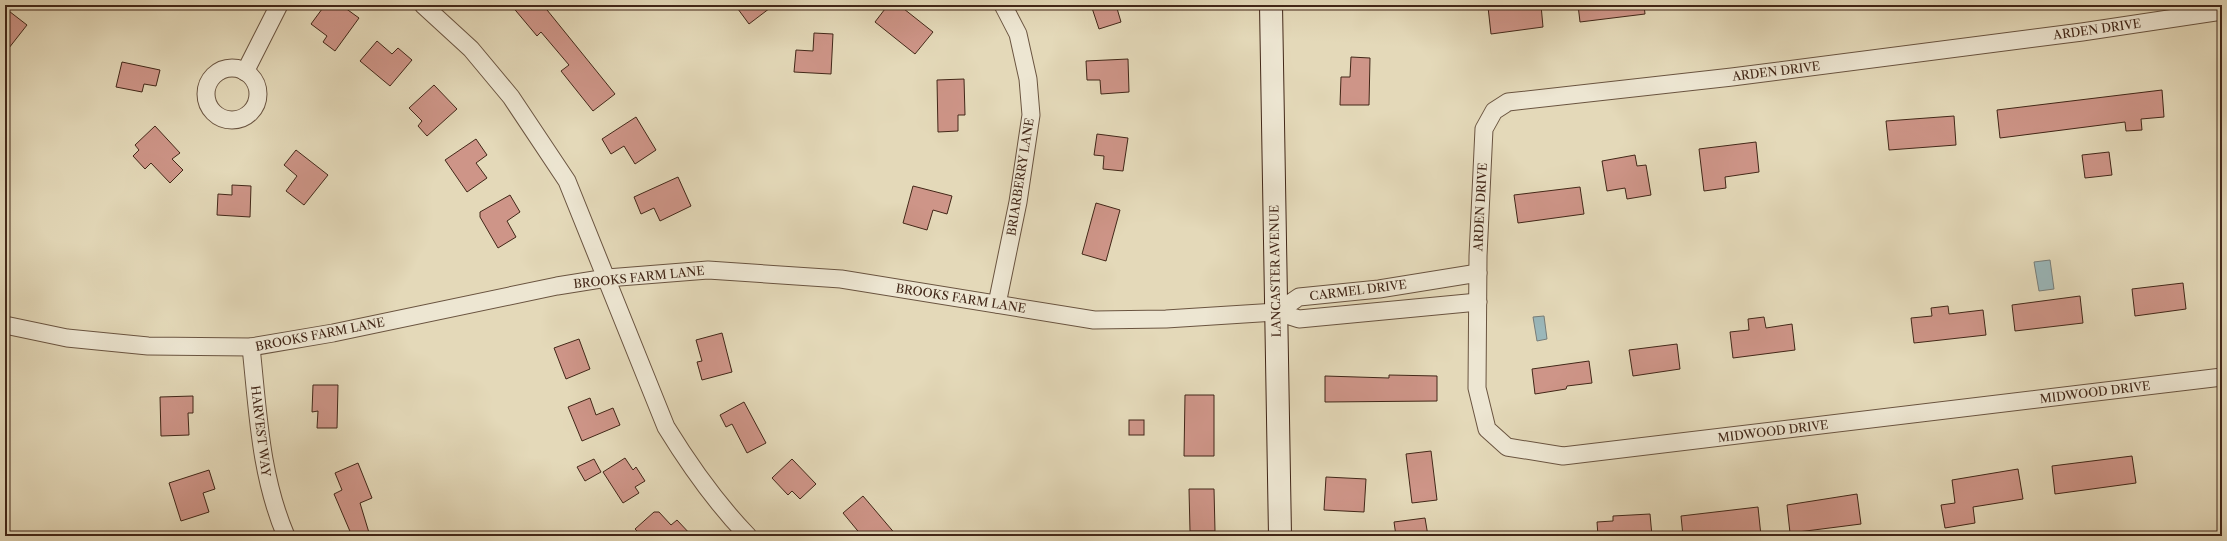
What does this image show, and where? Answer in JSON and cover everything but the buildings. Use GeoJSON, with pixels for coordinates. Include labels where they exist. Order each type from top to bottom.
{"type":"FeatureCollection","features":[{"type":"Feature","properties":{"kind":"main road","name":"LANCASTER AVENUE"},"geometry":{"type":"LineString","coordinates":[[1271,5],[1280,536]]}},
{"type":"Feature","properties":{"kind":"street"},"geometry":{"type":"LineString","coordinates":[[245,72],[279,5]]}},
{"type":"Feature","properties":{"kind":"street"},"geometry":{"type":"LineString","coordinates":[[423,5],[471,49],[511,97],[567,181],[666,427],[687,461],[731,518],[748,536]]}},
{"type":"Feature","properties":{"kind":"street","name":"BRIARBERRY LANE"},"geometry":{"type":"LineString","coordinates":[[997,304],[1018,202],[1031,115],[1028,79],[1018,34],[1003,5]]}},
{"type":"Feature","properties":{"kind":"street","name":"ARDEN DRIVE"},"geometry":{"type":"LineString","coordinates":[[1478,273],[1484,129],[1488,119],[1494,112],[1508,102],[1748,75],[2082,32],[2222,11]]}},
{"type":"Feature","properties":{"kind":"street","name":"BROOKS FARM LANE"},"geometry":{"type":"LineString","coordinates":[[5,325],[66,338],[148,346],[251,347],[333,333],[469,304],[607,278],[708,270],[841,279],[1094,320],[1166,319],[1277,312]]}},
{"type":"Feature","properties":{"kind":"street","name":"CARMEL DRIVE"},"geometry":{"type":"LineString","coordinates":[[1277,312],[1299,297],[1379,289],[1478,273]]}},
{"type":"Feature","properties":{"kind":"street","name":"MIDWOOD DRIVE"},"geometry":{"type":"LineString","coordinates":[[1478,273],[1477,388],[1487,429],[1507,447],[1563,456],[2222,377]]}},
{"type":"Feature","properties":{"kind":"street","name":"CARMEL DRIVE"},"geometry":{"type":"LineString","coordinates":[[1277,312],[1298,319],[1478,302]]}},
{"type":"Feature","properties":{"kind":"street","name":"HARVEST WAY"},"geometry":{"type":"LineString","coordinates":[[251,347],[263,463],[274,508],[286,536]]}},
{"type":"Feature","properties":{"kind":"water"},"geometry":{"type":"Polygon","coordinates":[[[2050,260],[2054,289],[2039,291],[2034,262],[2050,260]]]}},
{"type":"Feature","properties":{"kind":"water"},"geometry":{"type":"Polygon","coordinates":[[[1544,316],[1547,339],[1537,341],[1533,317],[1544,316]]]}}]}
